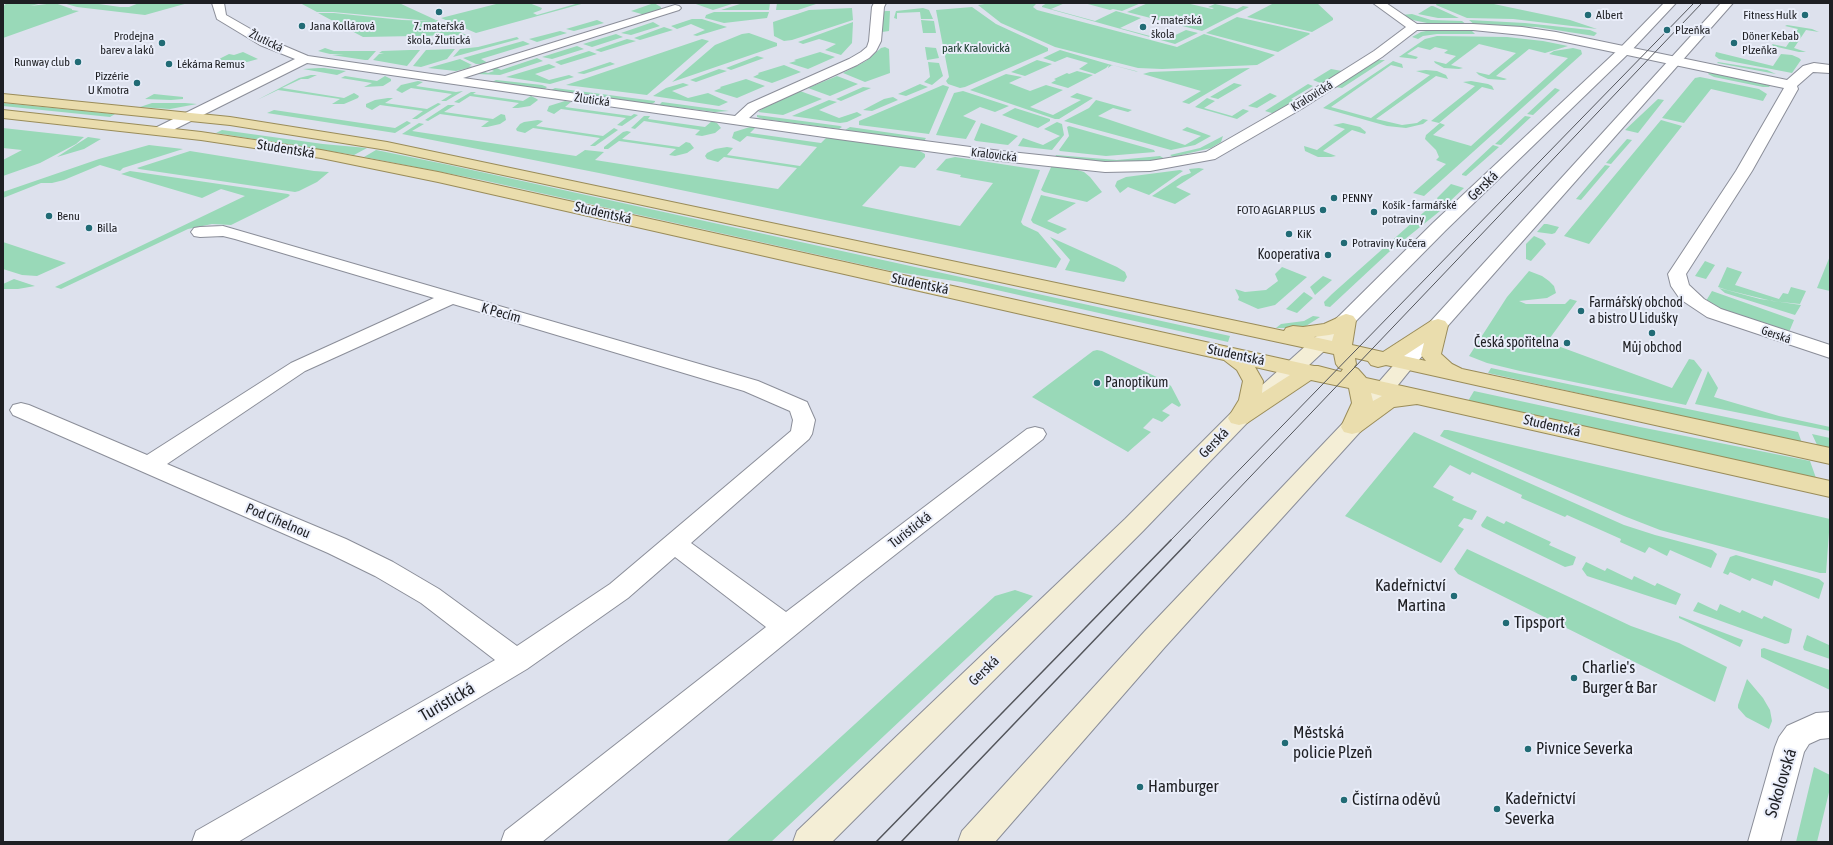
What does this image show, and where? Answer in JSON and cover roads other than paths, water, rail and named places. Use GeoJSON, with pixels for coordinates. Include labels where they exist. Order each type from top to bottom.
{"type":"FeatureCollection","features":[{"type":"Feature","properties":{"kind":"main road","name":"Studentská"},"geometry":{"type":"LineString","coordinates":[[3,98],[189,117],[299,131],[387,146],[1258,331]]}},
{"type":"Feature","properties":{"kind":"main road","name":"Studentská"},"geometry":{"type":"LineString","coordinates":[[3,114],[160,131],[321,154],[438,177],[1302,369],[1376,367],[1397,364],[1830,456]]}},
{"type":"Feature","properties":{"kind":"main road"},"geometry":{"type":"LineString","coordinates":[[1258,331],[1303,333],[1329,329],[1346,320]]}},
{"type":"Feature","properties":{"kind":"main road"},"geometry":{"type":"LineString","coordinates":[[1346,320],[1342,343],[1346,367],[1363,403],[1352,426]]}},
{"type":"Feature","properties":{"kind":"main road","name":"Gerská"},"geometry":{"type":"LineString","coordinates":[[808,842],[1134,525],[1239,418],[1302,369],[1317,347],[1346,320]]}},
{"type":"Feature","properties":{"kind":"main road"},"geometry":{"type":"LineString","coordinates":[[974,842],[1047,762],[1155,639],[1352,426],[1385,387],[1397,364],[1438,325]]}},
{"type":"Feature","properties":{"kind":"main road"},"geometry":{"type":"LineString","coordinates":[[1438,325],[1431,355],[1445,368],[1466,378]]}},
{"type":"Feature","properties":{"kind":"main road"},"geometry":{"type":"LineString","coordinates":[[1258,331],[1317,347],[1346,367]]}},
{"type":"Feature","properties":{"kind":"main road"},"geometry":{"type":"LineString","coordinates":[[1229,354],[1244,367],[1253,381],[1250,400],[1239,418]]}},
{"type":"Feature","properties":{"kind":"main road","name":"Studentská"},"geometry":{"type":"LineString","coordinates":[[1346,367],[1385,387],[1451,404],[1830,489]]}},
{"type":"Feature","properties":{"kind":"main road"},"geometry":{"type":"LineString","coordinates":[[1352,426],[1388,401],[1408,398],[1451,404]]}},
{"type":"Feature","properties":{"kind":"street","name":"Žlutická"},"geometry":{"type":"LineString","coordinates":[[218,3],[221,17],[264,42],[305,59],[738,121]]}},
{"type":"Feature","properties":{"kind":"street"},"geometry":{"type":"LineString","coordinates":[[738,121],[753,107],[854,62],[866,55],[872,48],[875,41],[878,7],[880,3]]}},
{"type":"Feature","properties":{"kind":"street"},"geometry":{"type":"LineString","coordinates":[[1379,3],[1414,27],[1473,27],[1522,30],[1675,60],[1790,85]]}},
{"type":"Feature","properties":{"kind":"street","name":"Gerská"},"geometry":{"type":"LineString","coordinates":[[1346,320],[1440,226],[1625,50],[1670,3]]}},
{"type":"Feature","properties":{"kind":"street"},"geometry":{"type":"LineString","coordinates":[[1438,325],[1727,3]]}},
{"type":"Feature","properties":{"kind":"street","name":"Žlutická"},"geometry":{"type":"LineString","coordinates":[[445,80],[676,8]]}},
{"type":"Feature","properties":{"kind":"street","name":"Kralovická"},"geometry":{"type":"LineString","coordinates":[[738,121],[1001,156],[1105,167],[1150,166],[1210,156],[1298,105],[1378,54],[1414,27]]}},
{"type":"Feature","properties":{"kind":"street"},"geometry":{"type":"LineString","coordinates":[[160,131],[305,59]]}},
{"type":"Feature","properties":{"kind":"street","name":"Gerská"},"geometry":{"type":"LineString","coordinates":[[1830,68],[1814,67],[1808,69],[1790,85],[1791,89],[1744,171],[1677,274],[1680,286],[1687,295],[1714,313],[1830,352]]}},
{"type":"Feature","properties":{"kind":"street","name":"K Pecím"},"geometry":{"type":"LineString","coordinates":[[200,232],[223,231],[240,235],[751,386],[799,407]]}},
{"type":"Feature","properties":{"kind":"street"},"geometry":{"type":"LineString","coordinates":[[148,465],[298,368],[450,298]]}},
{"type":"Feature","properties":{"kind":"street","name":"Turistická"},"geometry":{"type":"LineString","coordinates":[[208,842],[517,661],[619,590],[801,434],[804,420],[799,407]]}},
{"type":"Feature","properties":{"kind":"street","name":"Pod Cihelnou"},"geometry":{"type":"LineString","coordinates":[[21,410],[337,546],[430,596],[517,661]]}},
{"type":"Feature","properties":{"kind":"street","name":"Turistická"},"geometry":{"type":"LineString","coordinates":[[517,842],[850,576],[1035,434]]}},
{"type":"Feature","properties":{"kind":"street"},"geometry":{"type":"LineString","coordinates":[[674,543],[786,627]]}},
{"type":"Feature","properties":{"kind":"street","name":"Sokolovská"},"geometry":{"type":"LineString","coordinates":[[1764,842],[1790,747],[1798,735],[1816,726],[1830,725]]}},
{"type":"Feature","properties":{"kind":"tram line"},"geometry":{"type":"LineString","coordinates":[[1170,541],[1694,3]]}},
{"type":"Feature","properties":{"kind":"tram line"},"geometry":{"type":"LineString","coordinates":[[1189,541],[1702,3]]}},
{"type":"Feature","properties":{"kind":"tram line"},"geometry":{"type":"LineString","coordinates":[[876,842],[1171,540]]}},
{"type":"Feature","properties":{"kind":"tram line"},"geometry":{"type":"LineString","coordinates":[[901,842],[1190,540]]}},
{"type":"Feature","properties":{"kind":"place","name":"7. mateřská škola, Žlutická"},"geometry":{"type":"Point","coordinates":[439,12]}},
{"type":"Feature","properties":{"kind":"place","name":"Albert"},"geometry":{"type":"Point","coordinates":[1588,15]}},
{"type":"Feature","properties":{"kind":"place","name":"Fitness Hulk"},"geometry":{"type":"Point","coordinates":[1805,15]}},
{"type":"Feature","properties":{"kind":"place","name":"Jana Kollárová"},"geometry":{"type":"Point","coordinates":[302,26]}},
{"type":"Feature","properties":{"kind":"place","name":"7. mateřská škola"},"geometry":{"type":"Point","coordinates":[1143,27]}},
{"type":"Feature","properties":{"kind":"place","name":"Plzeňka"},"geometry":{"type":"Point","coordinates":[1667,30]}},
{"type":"Feature","properties":{"kind":"place","name":"Prodejna barev a laků"},"geometry":{"type":"Point","coordinates":[162,43]}},
{"type":"Feature","properties":{"kind":"place","name":"Döner Kebab Plzeňka"},"geometry":{"type":"Point","coordinates":[1734,43]}},
{"type":"Feature","properties":{"kind":"place","name":"Runway club"},"geometry":{"type":"Point","coordinates":[78,62]}},
{"type":"Feature","properties":{"kind":"place","name":"Lékárna Remus"},"geometry":{"type":"Point","coordinates":[169,64]}},
{"type":"Feature","properties":{"kind":"place","name":"Pizzérie U Kmotra"},"geometry":{"type":"Point","coordinates":[137,83]}},
{"type":"Feature","properties":{"kind":"place","name":"PENNY"},"geometry":{"type":"Point","coordinates":[1334,198]}},
{"type":"Feature","properties":{"kind":"place","name":"FOTO AGLAR PLUS"},"geometry":{"type":"Point","coordinates":[1323,210]}},
{"type":"Feature","properties":{"kind":"place","name":"Košík - farmářské potraviny"},"geometry":{"type":"Point","coordinates":[1374,212]}},
{"type":"Feature","properties":{"kind":"place","name":"Benu"},"geometry":{"type":"Point","coordinates":[49,216]}},
{"type":"Feature","properties":{"kind":"place","name":"Billa"},"geometry":{"type":"Point","coordinates":[89,228]}},
{"type":"Feature","properties":{"kind":"place","name":"KiK"},"geometry":{"type":"Point","coordinates":[1289,234]}},
{"type":"Feature","properties":{"kind":"place","name":"Potraviny Kučera"},"geometry":{"type":"Point","coordinates":[1344,243]}},
{"type":"Feature","properties":{"kind":"place","name":"Kooperativa"},"geometry":{"type":"Point","coordinates":[1328,255]}},
{"type":"Feature","properties":{"kind":"place","name":"Farmářský obchod a bistro U Lidušky"},"geometry":{"type":"Point","coordinates":[1581,311]}},
{"type":"Feature","properties":{"kind":"place","name":"Můj obchod"},"geometry":{"type":"Point","coordinates":[1652,333]}},
{"type":"Feature","properties":{"kind":"place","name":"Česká spořitelna"},"geometry":{"type":"Point","coordinates":[1567,343]}},
{"type":"Feature","properties":{"kind":"place","name":"Panoptikum"},"geometry":{"type":"Point","coordinates":[1097,383]}},
{"type":"Feature","properties":{"kind":"place","name":"Kadeřnictví Martina"},"geometry":{"type":"Point","coordinates":[1454,596]}},
{"type":"Feature","properties":{"kind":"place","name":"Tipsport"},"geometry":{"type":"Point","coordinates":[1506,623]}},
{"type":"Feature","properties":{"kind":"place","name":"Charlie's Burger & Bar"},"geometry":{"type":"Point","coordinates":[1574,678]}},
{"type":"Feature","properties":{"kind":"place","name":"Městská policie Plzeň"},"geometry":{"type":"Point","coordinates":[1285,743]}},
{"type":"Feature","properties":{"kind":"place","name":"Pivnice Severka"},"geometry":{"type":"Point","coordinates":[1528,749]}},
{"type":"Feature","properties":{"kind":"place","name":"Hamburger"},"geometry":{"type":"Point","coordinates":[1140,787]}},
{"type":"Feature","properties":{"kind":"place","name":"Čistírna oděvů"},"geometry":{"type":"Point","coordinates":[1344,800]}},
{"type":"Feature","properties":{"kind":"place","name":"Kadeřnictví Severka"},"geometry":{"type":"Point","coordinates":[1497,809]}},
{"type":"Feature","properties":{"kind":"park label","name":"park Kralovická"},"geometry":{"type":"Point","coordinates":[976,48]}}]}
